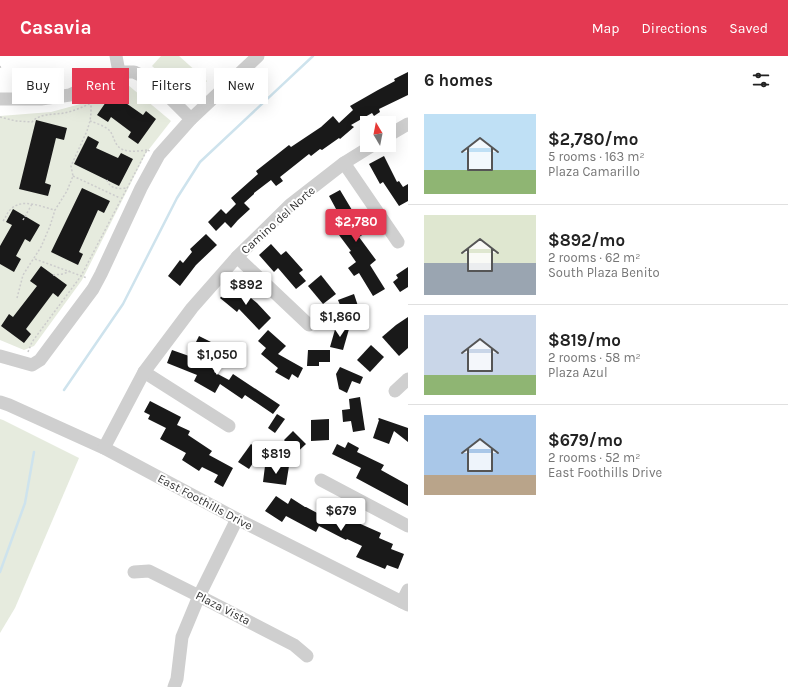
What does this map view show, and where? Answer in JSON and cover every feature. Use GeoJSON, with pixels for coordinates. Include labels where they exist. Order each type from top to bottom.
{"type":"FeatureCollection","features":[{"type":"Feature","properties":{"kind":"street"},"geometry":{"type":"LineString","coordinates":[[116,56],[118,68]]}},
{"type":"Feature","properties":{"kind":"street"},"geometry":{"type":"LineString","coordinates":[[0,356],[32,365],[40,360],[93,289],[153,152],[191,119],[258,56]]}},
{"type":"Feature","properties":{"kind":"street"},"geometry":{"type":"LineString","coordinates":[[129,72],[134,72],[151,80],[191,119]]}},
{"type":"Feature","properties":{"kind":"street"},"geometry":{"type":"LineString","coordinates":[[0,99],[41,99],[72,94]]}},
{"type":"Feature","properties":{"kind":"street"},"geometry":{"type":"LineString","coordinates":[[396,131],[408,124]]}},
{"type":"Feature","properties":{"kind":"street","name":"Camino del Norte"},"geometry":{"type":"LineString","coordinates":[[104,448],[144,372],[192,308],[237,257],[290,205],[344,163],[362,152]]}},
{"type":"Feature","properties":{"kind":"street"},"geometry":{"type":"LineString","coordinates":[[344,163],[398,242]]}},
{"type":"Feature","properties":{"kind":"street"},"geometry":{"type":"LineString","coordinates":[[237,257],[309,325]]}},
{"type":"Feature","properties":{"kind":"street"},"geometry":{"type":"LineString","coordinates":[[144,372],[229,426]]}},
{"type":"Feature","properties":{"kind":"street"},"geometry":{"type":"LineString","coordinates":[[395,391],[408,379]]}},
{"type":"Feature","properties":{"kind":"street","name":"East Foothills Drive"},"geometry":{"type":"LineString","coordinates":[[0,402],[104,448],[237,519],[405,604]]}},
{"type":"Feature","properties":{"kind":"street"},"geometry":{"type":"LineString","coordinates":[[320,480],[408,526]]}},
{"type":"Feature","properties":{"kind":"street"},"geometry":{"type":"LineString","coordinates":[[174,687],[177,679],[182,637],[237,519]]}},
{"type":"Feature","properties":{"kind":"street","name":"Plaza Vista"},"geometry":{"type":"LineString","coordinates":[[134,572],[149,571],[294,644],[307,656]]}},
{"type":"Feature","properties":{"kind":"street"},"geometry":{"type":"LineString","coordinates":[[405,604],[408,590]]}},
{"type":"Feature","properties":{"kind":"path"},"geometry":{"type":"LineString","coordinates":[[17,298],[23,275],[41,247],[55,210],[67,191],[73,176],[72,166],[87,132],[92,113],[91,104]]}},
{"type":"Feature","properties":{"kind":"path"},"geometry":{"type":"LineString","coordinates":[[90,121],[110,131],[118,146],[124,149],[131,152],[153,152]]}},
{"type":"Feature","properties":{"kind":"path"},"geometry":{"type":"LineString","coordinates":[[24,363],[32,342],[81,276],[121,198],[153,152]]}},
{"type":"Feature","properties":{"kind":"path"},"geometry":{"type":"LineString","coordinates":[[73,176],[121,198]]}},
{"type":"Feature","properties":{"kind":"path"},"geometry":{"type":"LineString","coordinates":[[107,180],[108,184],[113,187],[119,189],[127,188]]}},
{"type":"Feature","properties":{"kind":"path"},"geometry":{"type":"LineString","coordinates":[[4,221],[9,211],[15,206],[26,203],[55,210]]}},
{"type":"Feature","properties":{"kind":"path"},"geometry":{"type":"LineString","coordinates":[[23,220],[32,204]]}},
{"type":"Feature","properties":{"kind":"path"},"geometry":{"type":"LineString","coordinates":[[34,258],[96,282]]}},
{"type":"Feature","properties":{"kind":"path"},"geometry":{"type":"LineString","coordinates":[[53,275],[63,274],[70,271]]}},
{"type":"Feature","properties":{"kind":"shaded area"},"geometry":{"type":"Polygon","coordinates":[[[161,56],[179,56],[192,68],[154,68],[152,66],[161,56]]]}},
{"type":"Feature","properties":{"kind":"shaded area"},"geometry":{"type":"Polygon","coordinates":[[[129,86],[137,93],[137,104],[151,104],[171,121],[146,153],[82,280],[34,346],[24,350],[0,340],[0,116],[51,112],[80,104],[129,104],[129,86]]]}},
{"type":"Feature","properties":{"kind":"shaded area"},"geometry":{"type":"Polygon","coordinates":[[[0,419],[79,458],[15,608],[0,633],[0,419]]]}},
{"type":"Feature","properties":{"kind":"building"},"geometry":{"type":"Polygon","coordinates":[[[408,72],[408,95],[379,109],[380,112],[374,116],[372,113],[367,116],[360,116],[360,120],[351,125],[354,127],[340,139],[339,138],[322,150],[320,149],[311,156],[309,154],[280,177],[283,181],[276,186],[271,180],[244,203],[250,209],[231,228],[225,222],[216,231],[208,222],[221,209],[226,214],[236,204],[231,198],[258,174],[256,171],[289,145],[291,147],[321,127],[333,116],[339,123],[353,110],[350,106],[395,81],[394,79],[408,72]]]}},
{"type":"Feature","properties":{"kind":"building"},"geometry":{"type":"Polygon","coordinates":[[[105,104],[127,104],[143,115],[146,111],[156,119],[138,144],[128,137],[131,132],[111,117],[108,122],[97,115],[105,104]]]}},
{"type":"Feature","properties":{"kind":"building"},"geometry":{"type":"Polygon","coordinates":[[[36,120],[67,128],[64,140],[56,138],[45,183],[51,185],[48,196],[19,189],[36,120]]]}},
{"type":"Feature","properties":{"kind":"building"},"geometry":{"type":"Polygon","coordinates":[[[88,136],[99,142],[96,148],[118,158],[121,153],[133,159],[119,186],[74,164],[88,136]]]}},
{"type":"Feature","properties":{"kind":"building"},"geometry":{"type":"Polygon","coordinates":[[[384,156],[397,182],[399,181],[403,187],[408,184],[408,201],[399,206],[383,182],[380,184],[369,164],[384,156]]]}},
{"type":"Feature","properties":{"kind":"building"},"geometry":{"type":"Polygon","coordinates":[[[82,188],[110,201],[104,213],[98,210],[79,252],[83,254],[78,265],[51,252],[82,188]]]}},
{"type":"Feature","properties":{"kind":"building"},"geometry":{"type":"Polygon","coordinates":[[[340,190],[367,232],[359,237],[376,260],[370,265],[385,289],[373,296],[359,273],[354,276],[348,268],[356,262],[349,252],[351,251],[333,227],[342,220],[329,196],[340,190]]]}},
{"type":"Feature","properties":{"kind":"building"},"geometry":{"type":"Polygon","coordinates":[[[13,209],[40,225],[30,242],[25,239],[16,256],[21,259],[14,272],[0,264],[0,246],[12,225],[6,222],[13,209]]]}},
{"type":"Feature","properties":{"kind":"building"},"geometry":{"type":"Polygon","coordinates":[[[206,234],[217,245],[196,265],[180,286],[168,276],[180,260],[183,263],[192,252],[190,249],[206,234]]]}},
{"type":"Feature","properties":{"kind":"building"},"geometry":{"type":"Polygon","coordinates":[[[271,244],[281,255],[286,251],[303,270],[299,273],[306,281],[296,289],[278,268],[274,272],[259,255],[271,244]]]}},
{"type":"Feature","properties":{"kind":"building"},"geometry":{"type":"Polygon","coordinates":[[[41,266],[67,285],[58,297],[53,293],[26,329],[31,334],[24,343],[1,326],[9,314],[13,317],[37,286],[30,281],[41,266]]]}},
{"type":"Feature","properties":{"kind":"building"},"geometry":{"type":"Polygon","coordinates":[[[408,267],[408,287],[400,292],[393,282],[398,278],[396,275],[408,267]]]}},
{"type":"Feature","properties":{"kind":"building"},"geometry":{"type":"Polygon","coordinates":[[[321,275],[336,294],[323,304],[308,286],[321,275]]]}},
{"type":"Feature","properties":{"kind":"building"},"geometry":{"type":"Polygon","coordinates":[[[233,283],[257,303],[271,318],[259,330],[239,309],[237,312],[220,298],[233,283]]]}},
{"type":"Feature","properties":{"kind":"building"},"geometry":{"type":"Polygon","coordinates":[[[354,294],[361,315],[346,320],[338,300],[354,294]]]}},
{"type":"Feature","properties":{"kind":"building"},"geometry":{"type":"Polygon","coordinates":[[[408,317],[408,348],[399,356],[382,337],[408,317]]]}},
{"type":"Feature","properties":{"kind":"building"},"geometry":{"type":"Polygon","coordinates":[[[336,326],[349,329],[343,350],[330,347],[336,326]]]}},
{"type":"Feature","properties":{"kind":"building"},"geometry":{"type":"Polygon","coordinates":[[[268,330],[286,346],[278,354],[303,368],[298,378],[292,374],[289,380],[275,372],[278,368],[261,354],[266,348],[258,341],[268,330]]]}},
{"type":"Feature","properties":{"kind":"building"},"geometry":{"type":"Polygon","coordinates":[[[199,336],[211,342],[201,360],[216,368],[214,372],[229,380],[233,374],[280,405],[273,414],[245,395],[242,399],[220,384],[215,393],[194,381],[197,375],[167,363],[172,350],[189,356],[199,336]]]}},
{"type":"Feature","properties":{"kind":"building"},"geometry":{"type":"Polygon","coordinates":[[[371,345],[384,357],[370,372],[357,360],[371,345]]]}},
{"type":"Feature","properties":{"kind":"building"},"geometry":{"type":"Polygon","coordinates":[[[308,350],[330,350],[330,362],[319,362],[319,366],[307,366],[308,350]]]}},
{"type":"Feature","properties":{"kind":"building"},"geometry":{"type":"Polygon","coordinates":[[[340,367],[363,377],[360,384],[352,381],[347,393],[339,389],[336,374],[340,367]]]}},
{"type":"Feature","properties":{"kind":"building"},"geometry":{"type":"Polygon","coordinates":[[[360,397],[365,430],[353,432],[351,421],[343,422],[342,410],[350,409],[349,399],[360,397]]]}},
{"type":"Feature","properties":{"kind":"building"},"geometry":{"type":"Polygon","coordinates":[[[150,401],[181,417],[177,425],[190,431],[188,435],[212,451],[209,455],[233,468],[223,487],[214,482],[218,475],[202,467],[199,471],[182,460],[186,453],[160,439],[166,428],[148,419],[150,415],[144,412],[150,401]]]}},
{"type":"Feature","properties":{"kind":"building"},"geometry":{"type":"Polygon","coordinates":[[[277,414],[285,419],[275,433],[268,428],[277,414]]]}},
{"type":"Feature","properties":{"kind":"building"},"geometry":{"type":"Polygon","coordinates":[[[379,418],[408,428],[408,442],[394,431],[389,444],[373,438],[379,418]]]}},
{"type":"Feature","properties":{"kind":"building"},"geometry":{"type":"Polygon","coordinates":[[[329,419],[329,440],[311,441],[311,420],[329,419]]]}},
{"type":"Feature","properties":{"kind":"building"},"geometry":{"type":"Polygon","coordinates":[[[293,431],[306,444],[290,459],[282,451],[288,445],[284,440],[293,431]]]}},
{"type":"Feature","properties":{"kind":"building"},"geometry":{"type":"Polygon","coordinates":[[[348,442],[359,448],[357,452],[384,465],[381,470],[408,485],[408,506],[356,478],[361,468],[332,454],[337,444],[345,448],[348,442]]]}},
{"type":"Feature","properties":{"kind":"building"},"geometry":{"type":"Polygon","coordinates":[[[251,444],[261,451],[249,469],[238,462],[251,444]]]}},
{"type":"Feature","properties":{"kind":"building"},"geometry":{"type":"Polygon","coordinates":[[[279,465],[289,466],[286,485],[263,482],[265,466],[279,468],[279,465]]]}},
{"type":"Feature","properties":{"kind":"building"},"geometry":{"type":"Polygon","coordinates":[[[276,496],[288,504],[291,498],[334,522],[339,512],[356,522],[381,533],[379,538],[393,544],[391,549],[404,554],[398,569],[387,565],[385,569],[356,557],[362,546],[347,539],[346,540],[319,526],[316,532],[286,516],[282,522],[265,511],[276,496]]]}},
{"type":"Feature","properties":{"kind":"waterway"},"geometry":{"type":"LineString","coordinates":[[64,390],[123,304],[177,198],[200,162],[313,56]]}},
{"type":"Feature","properties":{"kind":"waterway"},"geometry":{"type":"LineString","coordinates":[[0,572],[25,503],[34,452]]}}]}
